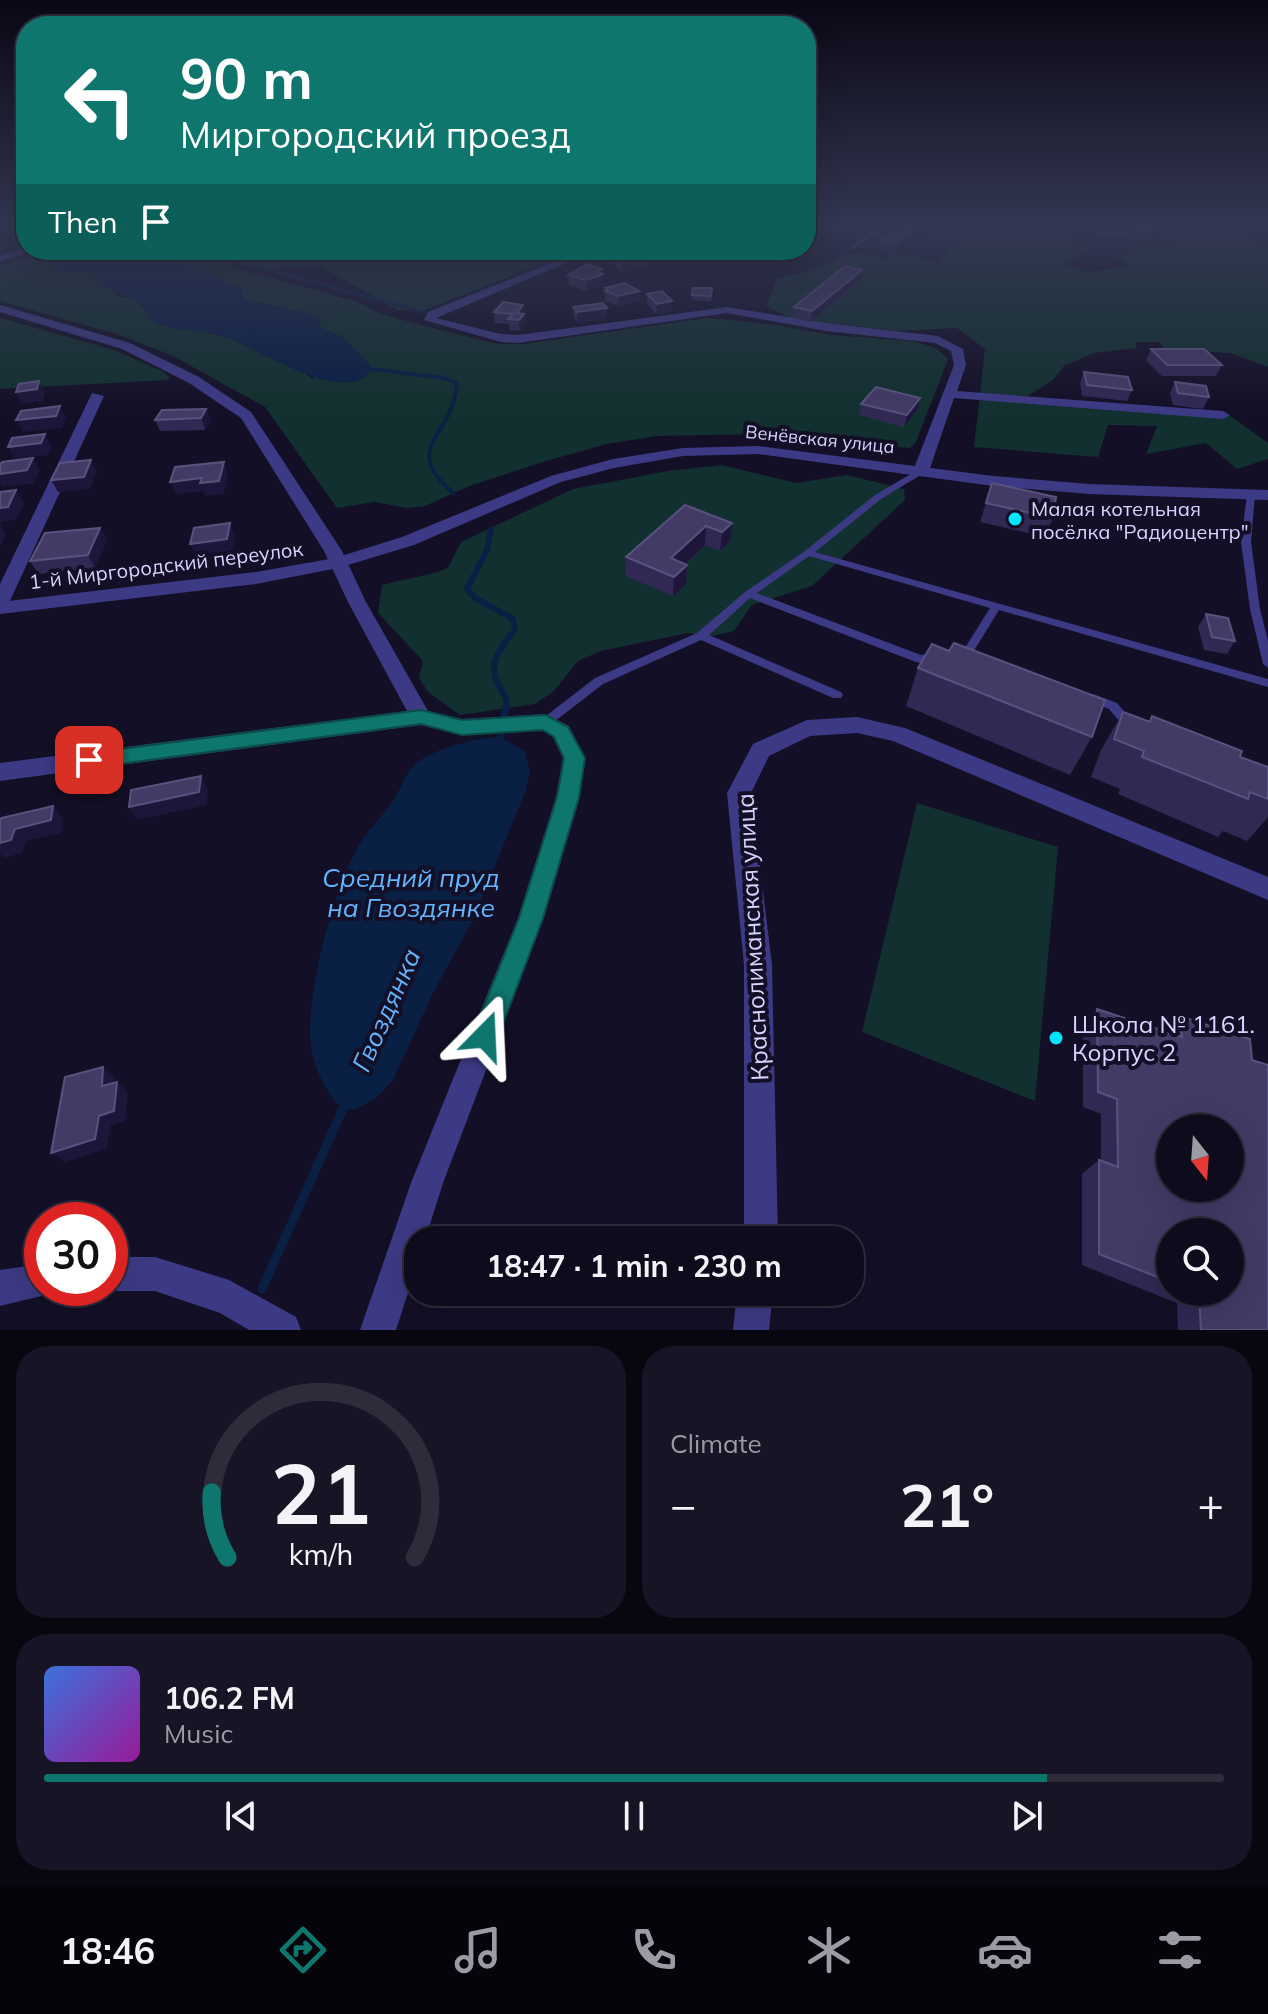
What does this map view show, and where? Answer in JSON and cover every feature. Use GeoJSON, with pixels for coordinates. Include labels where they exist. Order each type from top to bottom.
{"type":"FeatureCollection","features":[{"type":"Feature","properties":{"kind":"street"},"geometry":{"type":"LineString","coordinates":[[499,287],[432,314],[430,320],[501,338],[518,339],[727,310],[826,327],[938,340],[957,349],[960,365],[921,471]]}},
{"type":"Feature","properties":{"kind":"street"},"geometry":{"type":"LineString","coordinates":[[0,308],[126,346],[228,400],[257,427],[338,563],[421,717]]}},
{"type":"Feature","properties":{"kind":"street"},"geometry":{"type":"LineString","coordinates":[[950,394],[1223,415]]}},
{"type":"Feature","properties":{"kind":"street"},"geometry":{"type":"LineString","coordinates":[[0,606],[97,396]]}},
{"type":"Feature","properties":{"kind":"street","name":"Венёвская улица"},"geometry":{"type":"LineString","coordinates":[[338,563],[408,541],[556,479],[650,457],[758,450],[1089,489],[1260,495]]}},
{"type":"Feature","properties":{"kind":"street","name":"1-й Миргородский переулок"},"geometry":{"type":"LineString","coordinates":[[0,606],[256,578],[338,563]]}},
{"type":"Feature","properties":{"kind":"street"},"geometry":{"type":"LineString","coordinates":[[0,772],[421,717],[462,727],[546,722],[561,732],[574,758],[568,797],[531,918],[427,1183],[378,1330]]}},
{"type":"Feature","properties":{"kind":"street","name":"Краснолиманская улица"},"geometry":{"type":"LineString","coordinates":[[761,1226],[758,965],[739,793],[761,750],[807,728],[857,725],[897,734],[1268,889]]}},
{"type":"Feature","properties":{"kind":"street"},"geometry":{"type":"LineString","coordinates":[[128,1274],[155,1274],[229,1298],[283,1330]]}},
{"type":"Feature","properties":{"kind":"street"},"geometry":{"type":"LineString","coordinates":[[0,1288],[24,1284]]}},
{"type":"Feature","properties":{"kind":"street"},"geometry":{"type":"LineString","coordinates":[[751,1330],[754,1306]]}},
{"type":"Feature","properties":{"kind":"lane"},"geometry":{"type":"LineString","coordinates":[[546,722],[599,681],[701,636],[749,594],[808,553],[878,497],[921,471]]}},
{"type":"Feature","properties":{"kind":"lane"},"geometry":{"type":"LineString","coordinates":[[1260,495],[1246,542],[1255,609],[1268,664]]}},
{"type":"Feature","properties":{"kind":"lane"},"geometry":{"type":"LineString","coordinates":[[808,553],[1268,683]]}},
{"type":"Feature","properties":{"kind":"lane"},"geometry":{"type":"LineString","coordinates":[[749,594],[920,659],[968,651],[982,657]]}},
{"type":"Feature","properties":{"kind":"lane"},"geometry":{"type":"LineString","coordinates":[[968,651],[996,606]]}},
{"type":"Feature","properties":{"kind":"lane"},"geometry":{"type":"LineString","coordinates":[[701,636],[837,695]]}},
{"type":"Feature","properties":{"kind":"lane"},"geometry":{"type":"LineString","coordinates":[[1084,695],[1113,706],[1133,730]]}},
{"type":"Feature","properties":{"kind":"green space"},"geometry":{"type":"Polygon","coordinates":[[[0,287],[109,287],[119,297],[131,298],[155,322],[226,337],[298,369],[313,379],[343,337],[319,327],[317,324],[322,320],[316,315],[246,300],[241,296],[243,290],[237,287],[304,287],[355,301],[379,313],[497,344],[523,344],[707,318],[769,324],[831,335],[913,341],[936,348],[948,359],[916,442],[910,448],[763,434],[656,436],[607,444],[546,461],[472,485],[425,506],[408,508],[374,502],[337,508],[265,407],[173,356],[120,335],[0,301],[0,287]]]}},
{"type":"Feature","properties":{"kind":"green space"},"geometry":{"type":"Polygon","coordinates":[[[357,287],[483,287],[425,310],[397,310],[357,287]]]}},
{"type":"Feature","properties":{"kind":"green space"},"geometry":{"type":"Polygon","coordinates":[[[773,287],[1268,287],[1268,367],[1230,353],[1166,349],[1159,342],[1135,342],[1137,348],[1094,353],[1064,366],[1053,380],[1026,397],[1226,413],[1268,443],[1268,459],[1237,469],[1206,443],[1146,454],[1157,426],[1108,425],[1098,457],[974,447],[985,349],[957,328],[899,331],[792,319],[766,306],[773,287]]]}},
{"type":"Feature","properties":{"kind":"green space"},"geometry":{"type":"Polygon","coordinates":[[[0,318],[114,350],[164,372],[170,378],[0,389],[0,318]]]}},
{"type":"Feature","properties":{"kind":"green space"},"geometry":{"type":"Polygon","coordinates":[[[721,465],[796,483],[847,475],[904,489],[905,500],[812,586],[752,605],[734,631],[712,636],[688,633],[601,651],[578,661],[554,691],[535,704],[460,715],[428,692],[419,678],[423,661],[378,613],[382,585],[448,568],[461,542],[573,489],[668,471],[721,465]]]}},
{"type":"Feature","properties":{"kind":"green space"},"geometry":{"type":"Polygon","coordinates":[[[917,803],[1058,847],[1035,1101],[862,1032],[917,803]]]}},
{"type":"Feature","properties":{"kind":"water"},"geometry":{"type":"Polygon","coordinates":[[[106,287],[237,287],[243,290],[241,296],[246,300],[316,315],[322,320],[317,324],[319,327],[343,337],[370,365],[371,371],[358,380],[341,383],[322,379],[300,372],[226,337],[161,325],[154,322],[138,303],[106,287]]]}},
{"type":"Feature","properties":{"kind":"water","name":"Средний пруд на Гвоздянке"},"geometry":{"type":"Polygon","coordinates":[[[500,737],[525,751],[530,772],[526,790],[472,922],[434,991],[393,1080],[377,1097],[357,1109],[343,1110],[320,1076],[312,1052],[310,1031],[322,947],[349,865],[363,839],[419,761],[458,744],[500,737]]]}},
{"type":"Feature","properties":{"kind":"building"},"geometry":{"type":"Polygon","coordinates":[[[632,287],[639,291],[618,296],[605,291],[608,290],[605,288],[632,287]]]}},
{"type":"Feature","properties":{"kind":"building"},"geometry":{"type":"Polygon","coordinates":[[[819,287],[841,287],[812,311],[794,307],[819,287]]]}},
{"type":"Feature","properties":{"kind":"building"},"geometry":{"type":"Polygon","coordinates":[[[693,288],[712,288],[711,296],[692,295],[693,288]]]}},
{"type":"Feature","properties":{"kind":"building"},"geometry":{"type":"Polygon","coordinates":[[[662,291],[672,301],[657,304],[647,294],[662,291]]]}},
{"type":"Feature","properties":{"kind":"building"},"geometry":{"type":"Polygon","coordinates":[[[503,302],[523,305],[517,313],[524,314],[519,320],[508,319],[513,314],[494,312],[503,302]]]}},
{"type":"Feature","properties":{"kind":"building"},"geometry":{"type":"Polygon","coordinates":[[[603,303],[607,308],[577,312],[573,307],[603,303]]]}},
{"type":"Feature","properties":{"kind":"building"},"geometry":{"type":"Polygon","coordinates":[[[1151,349],[1204,349],[1222,365],[1167,365],[1151,349]]]}},
{"type":"Feature","properties":{"kind":"building"},"geometry":{"type":"Polygon","coordinates":[[[1084,372],[1128,377],[1132,390],[1087,385],[1084,372]]]}},
{"type":"Feature","properties":{"kind":"building"},"geometry":{"type":"Polygon","coordinates":[[[39,381],[37,389],[16,392],[19,384],[39,381]]]}},
{"type":"Feature","properties":{"kind":"building"},"geometry":{"type":"Polygon","coordinates":[[[1175,382],[1206,386],[1209,397],[1178,393],[1175,382]]]}},
{"type":"Feature","properties":{"kind":"building"},"geometry":{"type":"Polygon","coordinates":[[[876,387],[920,398],[907,415],[861,404],[876,387]]]}},
{"type":"Feature","properties":{"kind":"building"},"geometry":{"type":"Polygon","coordinates":[[[60,406],[56,416],[16,420],[21,411],[60,406]]]}},
{"type":"Feature","properties":{"kind":"building"},"geometry":{"type":"Polygon","coordinates":[[[206,409],[201,418],[155,420],[162,410],[206,409]]]}},
{"type":"Feature","properties":{"kind":"building"},"geometry":{"type":"Polygon","coordinates":[[[45,434],[41,443],[8,447],[12,438],[45,434]]]}},
{"type":"Feature","properties":{"kind":"building"},"geometry":{"type":"Polygon","coordinates":[[[33,458],[27,470],[0,474],[2,462],[33,458]]]}},
{"type":"Feature","properties":{"kind":"building"},"geometry":{"type":"Polygon","coordinates":[[[91,460],[84,477],[51,480],[60,463],[91,460]]]}},
{"type":"Feature","properties":{"kind":"building"},"geometry":{"type":"Polygon","coordinates":[[[224,462],[219,481],[200,483],[202,478],[170,482],[175,467],[224,462]]]}},
{"type":"Feature","properties":{"kind":"building"},"geometry":{"type":"Polygon","coordinates":[[[992,483],[1056,497],[1053,518],[986,503],[992,483]]]}},
{"type":"Feature","properties":{"kind":"building"},"geometry":{"type":"Polygon","coordinates":[[[16,490],[8,507],[0,508],[0,492],[16,490]]]}},
{"type":"Feature","properties":{"kind":"building"},"geometry":{"type":"Polygon","coordinates":[[[685,505],[732,523],[722,532],[706,526],[671,558],[687,565],[674,577],[626,557],[685,505]]]}},
{"type":"Feature","properties":{"kind":"building"},"geometry":{"type":"Polygon","coordinates":[[[230,523],[227,539],[190,544],[194,528],[230,523]]]}},
{"type":"Feature","properties":{"kind":"building"},"geometry":{"type":"Polygon","coordinates":[[[100,528],[88,555],[30,561],[45,533],[100,528]]]}},
{"type":"Feature","properties":{"kind":"building"},"geometry":{"type":"Polygon","coordinates":[[[1206,614],[1228,618],[1235,641],[1212,637],[1206,614]]]}},
{"type":"Feature","properties":{"kind":"building"},"geometry":{"type":"Polygon","coordinates":[[[954,643],[1105,700],[1092,737],[918,668],[932,644],[949,651],[954,643]]]}},
{"type":"Feature","properties":{"kind":"building"},"geometry":{"type":"Polygon","coordinates":[[[1123,712],[1150,722],[1152,716],[1242,751],[1240,757],[1268,767],[1268,799],[1250,792],[1248,799],[1142,757],[1144,751],[1114,739],[1123,712]]]}},
{"type":"Feature","properties":{"kind":"building"},"geometry":{"type":"Polygon","coordinates":[[[201,776],[199,792],[129,807],[131,790],[201,776]]]}},
{"type":"Feature","properties":{"kind":"building"},"geometry":{"type":"Polygon","coordinates":[[[53,806],[51,820],[15,829],[11,840],[0,843],[1,818],[53,806]]]}},
{"type":"Feature","properties":{"kind":"building"},"geometry":{"type":"Polygon","coordinates":[[[1097,1009],[1182,1037],[1180,1016],[1250,1039],[1252,1060],[1268,1065],[1268,1330],[1201,1330],[1200,1306],[1244,1306],[1244,1218],[1156,1218],[1156,1276],[1099,1254],[1099,1160],[1118,1167],[1117,1099],[1098,1092],[1097,1009]]]}},
{"type":"Feature","properties":{"kind":"building"},"geometry":{"type":"Polygon","coordinates":[[[103,1067],[102,1086],[117,1082],[114,1111],[99,1116],[95,1139],[51,1153],[65,1077],[103,1067]]]}},
{"type":"Feature","properties":{"kind":"waterway"},"geometry":{"type":"LineString","coordinates":[[332,287],[427,313]]}},
{"type":"Feature","properties":{"kind":"waterway","name":"Гвоздянка"},"geometry":{"type":"LineString","coordinates":[[363,368],[444,378],[457,383],[453,402],[429,453],[430,464],[438,478],[454,494]]}},
{"type":"Feature","properties":{"kind":"waterway","name":"Гвоздянка"},"geometry":{"type":"LineString","coordinates":[[491,530],[487,550],[467,589],[475,598],[513,619],[515,629],[501,648],[494,669],[506,698],[506,707]]}},
{"type":"Feature","properties":{"kind":"waterway","name":"Гвоздянка"},"geometry":{"type":"LineString","coordinates":[[499,745],[506,707]]}},
{"type":"Feature","properties":{"kind":"waterway","name":"Гвоздянка"},"geometry":{"type":"LineString","coordinates":[[262,1289],[345,1104]]}},
{"type":"Feature","properties":{"kind":"place","name":"Малая котельная посёлка \"Радиоцентр\""},"geometry":{"type":"Point","coordinates":[1015,519]}},
{"type":"Feature","properties":{"kind":"place","name":"Школа № 1161. Корпус 2"},"geometry":{"type":"Point","coordinates":[1056,1038]}},
{"type":"Feature","properties":{"kind":"route"},"geometry":{"type":"LineString","coordinates":[[89,760],[421,717],[462,727],[546,722],[561,732],[574,758],[568,797],[531,918],[485,1036]]}}]}
